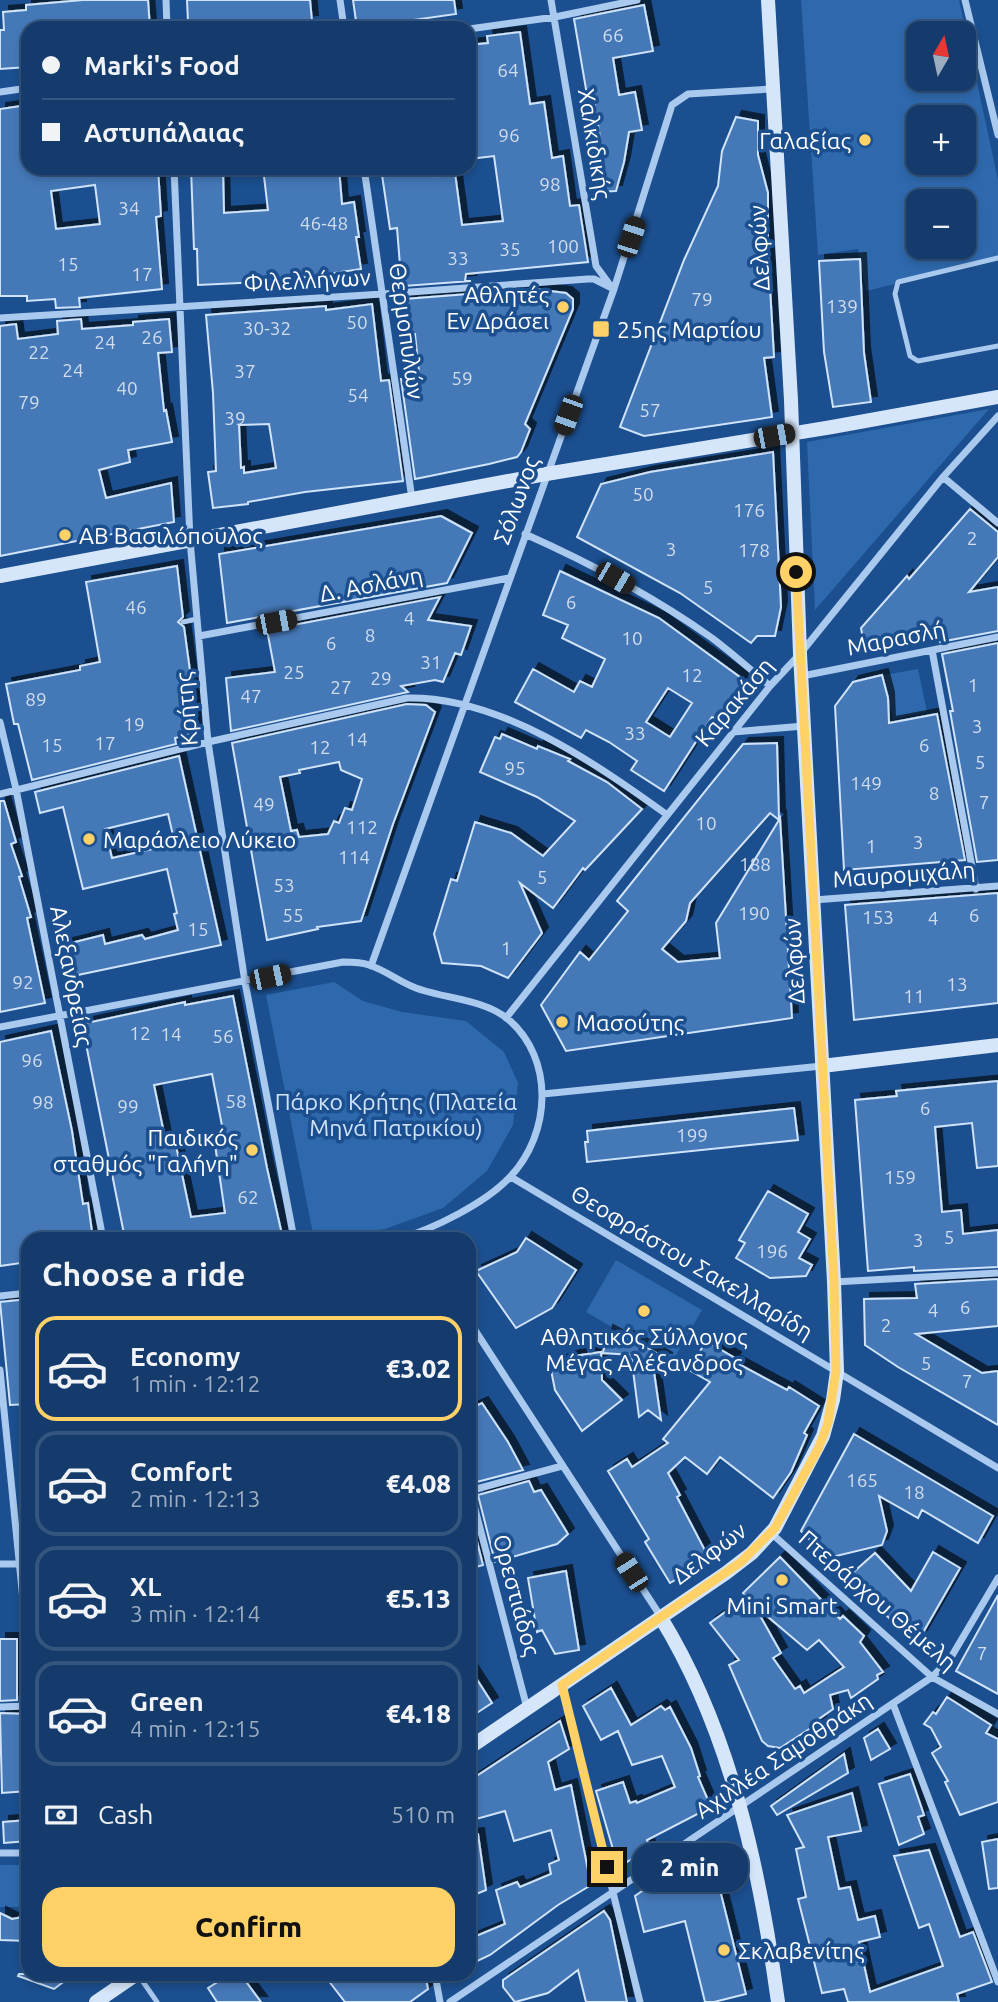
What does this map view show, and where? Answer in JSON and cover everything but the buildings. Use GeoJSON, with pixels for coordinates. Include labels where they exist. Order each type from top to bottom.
{"type":"FeatureCollection","features":[{"type":"Feature","properties":{"kind":"main road","name":"Δελφών"},"geometry":{"type":"LineString","coordinates":[[476,1743],[741,1562],[771,1533],[823,1436],[833,1400],[836,1371],[834,1282],[768,0]]}},
{"type":"Feature","properties":{"kind":"main road"},"geometry":{"type":"LineString","coordinates":[[0,576],[546,474],[832,428],[998,397]]}},
{"type":"Feature","properties":{"kind":"main road"},"geometry":{"type":"LineString","coordinates":[[822,1066],[998,1045]]}},
{"type":"Feature","properties":{"kind":"main road"},"geometry":{"type":"LineString","coordinates":[[661,1618],[691,1673],[725,1758],[771,1948],[778,2002]]}},
{"type":"Feature","properties":{"kind":"main road"},"geometry":{"type":"LineString","coordinates":[[96,2002],[127,1981]]}},
{"type":"Feature","properties":{"kind":"street"},"geometry":{"type":"LineString","coordinates":[[166,0],[167,21]]}},
{"type":"Feature","properties":{"kind":"street"},"geometry":{"type":"LineString","coordinates":[[340,0],[343,21]]}},
{"type":"Feature","properties":{"kind":"street","name":"Χαλκιδικής"},"geometry":{"type":"LineString","coordinates":[[551,0],[596,266],[614,289]]}},
{"type":"Feature","properties":{"kind":"street"},"geometry":{"type":"LineString","coordinates":[[476,28],[555,17],[636,0]]}},
{"type":"Feature","properties":{"kind":"street"},"geometry":{"type":"LineString","coordinates":[[965,0],[998,135]]}},
{"type":"Feature","properties":{"kind":"street"},"geometry":{"type":"LineString","coordinates":[[0,92],[21,89]]}},
{"type":"Feature","properties":{"kind":"street","name":"Σόλωνος"},"geometry":{"type":"LineString","coordinates":[[371,965],[614,289],[672,105],[688,94],[772,89]]}},
{"type":"Feature","properties":{"kind":"street","name":"Κρήτης"},"geometry":{"type":"LineString","coordinates":[[174,175],[190,540],[208,742],[245,982],[293,1232]]}},
{"type":"Feature","properties":{"kind":"street","name":"Θερμοπυλών"},"geometry":{"type":"LineString","coordinates":[[365,175],[412,499]]}},
{"type":"Feature","properties":{"kind":"street","name":"Φιλελλήνων"},"geometry":{"type":"LineString","coordinates":[[0,318],[588,279],[594,279],[614,289]]}},
{"type":"Feature","properties":{"kind":"street","name":"Καρακάση"},"geometry":{"type":"LineString","coordinates":[[506,1018],[770,686],[800,654],[943,477],[998,416]]}},
{"type":"Feature","properties":{"kind":"street"},"geometry":{"type":"LineString","coordinates":[[943,477],[998,523]]}},
{"type":"Feature","properties":{"kind":"street"},"geometry":{"type":"LineString","coordinates":[[525,534],[598,569],[687,621],[714,639],[770,686]]}},
{"type":"Feature","properties":{"kind":"street","name":"Δ. Ασλάνη"},"geometry":{"type":"LineString","coordinates":[[199,636],[509,578]]}},
{"type":"Feature","properties":{"kind":"street","name":"Μαρασλή"},"geometry":{"type":"LineString","coordinates":[[801,677],[998,637]]}},
{"type":"Feature","properties":{"kind":"street"},"geometry":{"type":"LineString","coordinates":[[932,650],[976,890]]}},
{"type":"Feature","properties":{"kind":"street"},"geometry":{"type":"LineString","coordinates":[[0,794],[208,742],[408,698],[425,698],[506,719],[565,746],[666,814]]}},
{"type":"Feature","properties":{"kind":"street","name":"Αλεξανδρείας"},"geometry":{"type":"LineString","coordinates":[[0,722],[16,789],[102,1232]]}},
{"type":"Feature","properties":{"kind":"street"},"geometry":{"type":"LineString","coordinates":[[733,732],[804,726]]}},
{"type":"Feature","properties":{"kind":"street","name":"Μαυρομιχάλη"},"geometry":{"type":"LineString","coordinates":[[813,900],[976,890],[998,886]]}},
{"type":"Feature","properties":{"kind":"street"},"geometry":{"type":"LineString","coordinates":[[0,1027],[343,962],[371,965],[421,990],[466,1000],[506,1018],[524,1036],[536,1058],[541,1076],[542,1113],[535,1134],[511,1177],[488,1195],[424,1232]]}},
{"type":"Feature","properties":{"kind":"street"},"geometry":{"type":"LineString","coordinates":[[543,1094],[822,1066]]}},
{"type":"Feature","properties":{"kind":"street","name":"Θεοφράστου Σακελλαρίδη"},"geometry":{"type":"LineString","coordinates":[[511,1177],[998,1468]]}},
{"type":"Feature","properties":{"kind":"street"},"geometry":{"type":"LineString","coordinates":[[834,1282],[998,1273]]}},
{"type":"Feature","properties":{"kind":"street"},"geometry":{"type":"LineString","coordinates":[[0,1296],[21,1294]]}},
{"type":"Feature","properties":{"kind":"street"},"geometry":{"type":"LineString","coordinates":[[476,1332],[661,1618]]}},
{"type":"Feature","properties":{"kind":"street"},"geometry":{"type":"LineString","coordinates":[[0,1370],[21,1583]]}},
{"type":"Feature","properties":{"kind":"street"},"geometry":{"type":"LineString","coordinates":[[476,1489],[562,1466]]}},
{"type":"Feature","properties":{"kind":"street","name":"Ορεστιάδος"},"geometry":{"type":"LineString","coordinates":[[476,1517],[527,1709]]}},
{"type":"Feature","properties":{"kind":"street","name":"Πτεράρχου Θέμελη"},"geometry":{"type":"LineString","coordinates":[[771,1533],[932,1677],[998,1714]]}},
{"type":"Feature","properties":{"kind":"street"},"geometry":{"type":"LineString","coordinates":[[0,1564],[19,1564]]}},
{"type":"Feature","properties":{"kind":"street","name":"Αχιλλέα Σαμοθράκη"},"geometry":{"type":"LineString","coordinates":[[450,2002],[932,1677],[950,1659],[998,1578]]}},
{"type":"Feature","properties":{"kind":"street"},"geometry":{"type":"LineString","coordinates":[[562,1685],[640,2002]]}},
{"type":"Feature","properties":{"kind":"street"},"geometry":{"type":"LineString","coordinates":[[893,1704],[998,1982]]}},
{"type":"Feature","properties":{"kind":"street"},"geometry":{"type":"LineString","coordinates":[[0,1707],[21,1706]]}},
{"type":"Feature","properties":{"kind":"street"},"geometry":{"type":"LineString","coordinates":[[0,1853],[21,1853]]}},
{"type":"Feature","properties":{"kind":"street"},"geometry":{"type":"LineString","coordinates":[[436,1981],[440,2002]]}},
{"type":"Feature","properties":{"kind":"lane"},"geometry":{"type":"LineString","coordinates":[[998,258],[898,282],[895,294],[910,356],[918,361],[998,345]]}},
{"type":"Feature","properties":{"kind":"lane"},"geometry":{"type":"LineString","coordinates":[[183,622],[197,619]]}},
{"type":"Feature","properties":{"kind":"lane"},"geometry":{"type":"LineString","coordinates":[[142,1981],[157,2002]]}},
{"type":"Feature","properties":{"kind":"green space","name":"Γαλαξίας"},"geometry":{"type":"Polygon","coordinates":[[[801,0],[959,0],[964,21],[906,21],[906,91],[976,91],[976,78],[998,180],[998,259],[866,291],[858,249],[818,255],[801,0]]]}},
{"type":"Feature","properties":{"kind":"green space"},"geometry":{"type":"Polygon","coordinates":[[[989,409],[815,610],[807,442],[989,409]]]}},
{"type":"Feature","properties":{"kind":"green space"},"geometry":{"type":"Polygon","coordinates":[[[918,669],[927,712],[893,719],[884,675],[918,669]]]}},
{"type":"Feature","properties":{"kind":"green space","name":"Πάρκο Κρήτης (Πλατεία Μηνά Πατρικίου)"},"geometry":{"type":"Polygon","coordinates":[[[334,982],[363,1001],[402,1012],[466,1021],[504,1052],[518,1083],[513,1125],[487,1171],[443,1208],[385,1229],[364,1232],[313,1232],[266,995],[334,982]]]}},
{"type":"Feature","properties":{"kind":"green space","name":"Αθλητικός Σύλλογος Μέγας Αλέξανδρος"},"geometry":{"type":"Polygon","coordinates":[[[616,1260],[702,1310],[672,1362],[586,1312],[616,1260]]]}},
{"type":"Feature","properties":{"kind":"green space"},"geometry":{"type":"Polygon","coordinates":[[[0,1865],[21,1865],[21,1907],[0,1907],[0,1865]]]}},
{"type":"Feature","properties":{"kind":"place","name":"Γαλαξίας"},"geometry":{"type":"Point","coordinates":[865,140]}},
{"type":"Feature","properties":{"kind":"place","name":"Αθλητές Εν Δράσει"},"geometry":{"type":"Point","coordinates":[563,307]}},
{"type":"Feature","properties":{"kind":"place","name":"25ης Μαρτίου"},"geometry":{"type":"Point","coordinates":[601,329]}},
{"type":"Feature","properties":{"kind":"place","name":"ΑΒ Βασιλόπουλος"},"geometry":{"type":"Point","coordinates":[65,535]}},
{"type":"Feature","properties":{"kind":"place","name":"Μαράσλειο Λύκειο"},"geometry":{"type":"Point","coordinates":[89,839]}},
{"type":"Feature","properties":{"kind":"place","name":"Μασούτης"},"geometry":{"type":"Point","coordinates":[562,1022]}},
{"type":"Feature","properties":{"kind":"place","name":"Παιδικός σταθμός \"Γαλήνη\""},"geometry":{"type":"Point","coordinates":[252,1150]}},
{"type":"Feature","properties":{"kind":"place","name":"Αθλητικός Σύλλογος Μέγας Αλέξανδρος"},"geometry":{"type":"Point","coordinates":[644,1311]}},
{"type":"Feature","properties":{"kind":"place","name":"Mini Smart"},"geometry":{"type":"Point","coordinates":[782,1580]}},
{"type":"Feature","properties":{"kind":"place","name":"Σκλαβενίτης"},"geometry":{"type":"Point","coordinates":[724,1950]}},
{"type":"Feature","properties":{"kind":"route"},"geometry":{"type":"LineString","coordinates":[[607,1867],[562,1685],[726,1573],[763,1542],[778,1522],[819,1447],[828,1423],[835,1385],[837,1362],[834,1282],[796,572]]}}]}
